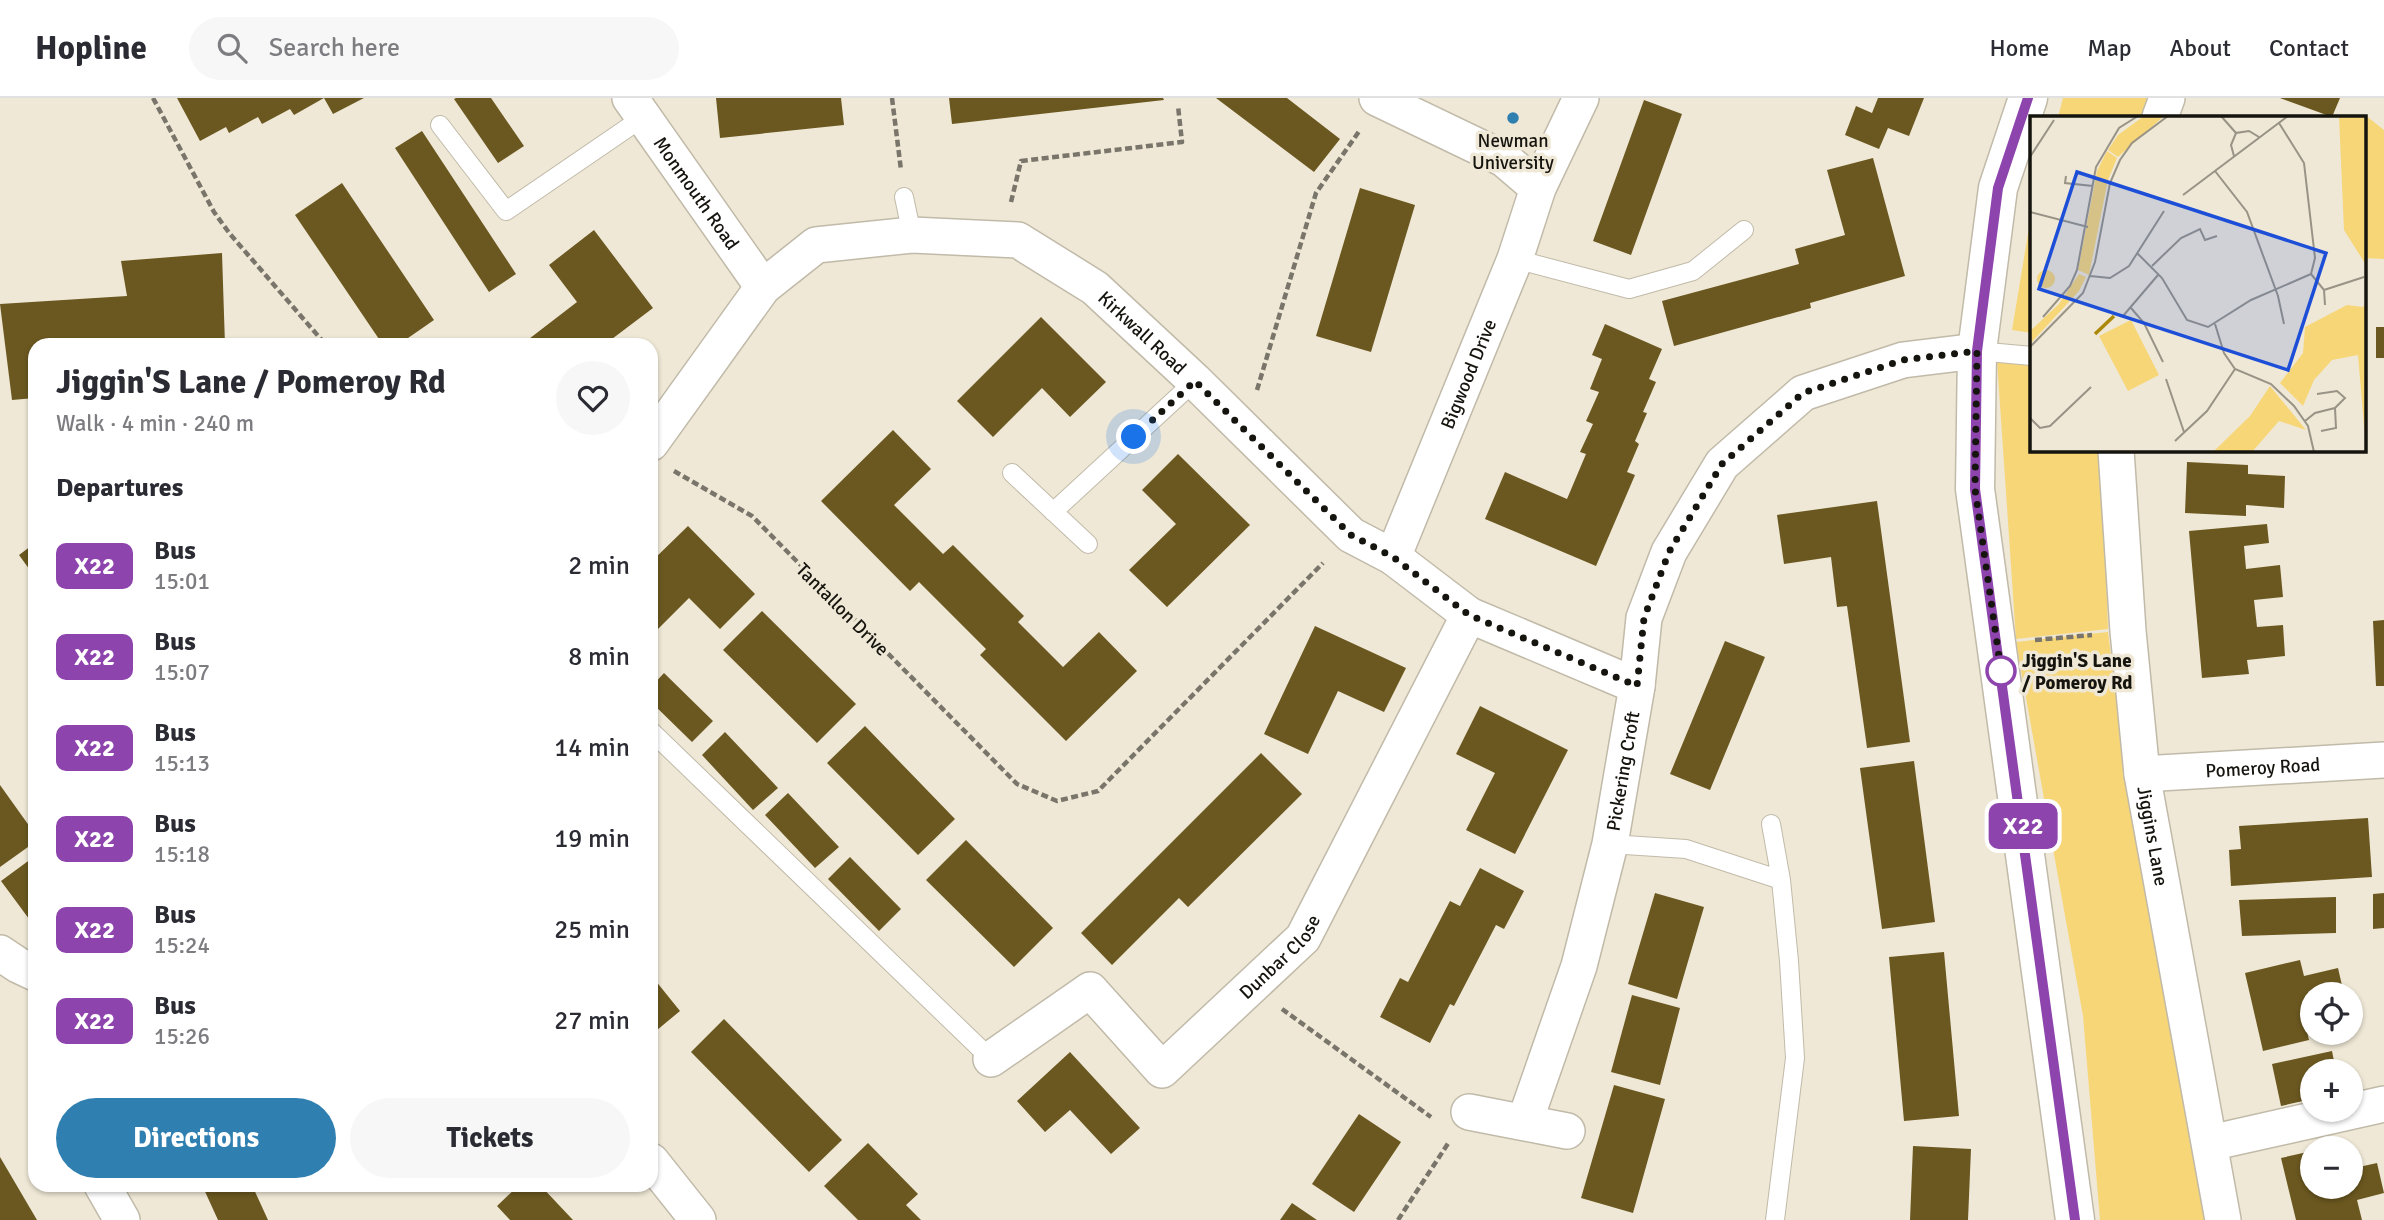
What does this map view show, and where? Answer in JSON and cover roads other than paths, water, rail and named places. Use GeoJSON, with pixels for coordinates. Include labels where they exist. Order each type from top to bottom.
{"type":"FeatureCollection","features":[{"type":"Feature","properties":{"kind":"street","name":"Bigwood Drive"},"geometry":{"type":"LineString","coordinates":[[1393,557],[1515,259],[1538,188],[1581,98]]}},
{"type":"Feature","properties":{"kind":"street"},"geometry":{"type":"LineString","coordinates":[[2028,98],[1998,188],[1977,351],[1975,489],[2076,1220]]}},
{"type":"Feature","properties":{"kind":"street"},"geometry":{"type":"LineString","coordinates":[[2160,116],[2167,98]]}},
{"type":"Feature","properties":{"kind":"street"},"geometry":{"type":"LineString","coordinates":[[1379,99],[1504,159],[1538,188]]}},
{"type":"Feature","properties":{"kind":"street","name":"Monmouth Road"},"geometry":{"type":"LineString","coordinates":[[637,107],[763,287]]}},
{"type":"Feature","properties":{"kind":"street","name":"Kirkwall Road"},"geometry":{"type":"LineString","coordinates":[[658,433],[763,287],[816,245],[912,235],[1018,240],[1095,289],[1195,381],[1351,535],[1393,557],[1469,615],[1637,686]]}},
{"type":"Feature","properties":{"kind":"street","name":"Pickering Croft"},"geometry":{"type":"LineString","coordinates":[[1525,1121],[1579,966],[1610,844],[1637,686],[1644,618],[1669,552],[1722,464],[1803,393],[1903,360],[1977,351]]}},
{"type":"Feature","properties":{"kind":"street","name":"Jiggins Lane"},"geometry":{"type":"LineString","coordinates":[[2116,452],[2128,631],[2142,774],[2222,1220]]}},
{"type":"Feature","properties":{"kind":"street","name":"Dunbar Close"},"geometry":{"type":"LineString","coordinates":[[991,1059],[1090,990],[1162,1070],[1303,938],[1469,615]]}},
{"type":"Feature","properties":{"kind":"street","name":"Pomeroy Road"},"geometry":{"type":"LineString","coordinates":[[2142,774],[2384,760]]}},
{"type":"Feature","properties":{"kind":"street"},"geometry":{"type":"LineString","coordinates":[[0,953],[28,970]]}},
{"type":"Feature","properties":{"kind":"street"},"geometry":{"type":"LineString","coordinates":[[2210,1143],[2384,1104]]}},
{"type":"Feature","properties":{"kind":"street"},"geometry":{"type":"LineString","coordinates":[[1462,1123],[1525,1121],[1567,1131]]}},
{"type":"Feature","properties":{"kind":"street"},"geometry":{"type":"LineString","coordinates":[[658,1170],[698,1220]]}},
{"type":"Feature","properties":{"kind":"street"},"geometry":{"type":"LineString","coordinates":[[106,1192],[122,1220]]}},
{"type":"Feature","properties":{"kind":"lane"},"geometry":{"type":"LineString","coordinates":[[440,125],[506,211],[637,107]]}},
{"type":"Feature","properties":{"kind":"lane"},"geometry":{"type":"LineString","coordinates":[[904,197],[912,235]]}},
{"type":"Feature","properties":{"kind":"lane"},"geometry":{"type":"LineString","coordinates":[[1515,259],[1629,289],[1693,271],[1744,230]]}},
{"type":"Feature","properties":{"kind":"lane"},"geometry":{"type":"LineString","coordinates":[[1977,351],[2030,356]]}},
{"type":"Feature","properties":{"kind":"lane"},"geometry":{"type":"LineString","coordinates":[[1052,512],[1195,381]]}},
{"type":"Feature","properties":{"kind":"lane"},"geometry":{"type":"LineString","coordinates":[[1012,473],[1088,544]]}},
{"type":"Feature","properties":{"kind":"lane"},"geometry":{"type":"LineString","coordinates":[[658,738],[991,1059]]}},
{"type":"Feature","properties":{"kind":"lane"},"geometry":{"type":"LineString","coordinates":[[1771,824],[1781,880],[1790,961],[1795,1058],[1775,1220]]}},
{"type":"Feature","properties":{"kind":"lane"},"geometry":{"type":"LineString","coordinates":[[1610,844],[1686,849],[1781,880]]}},
{"type":"Feature","properties":{"kind":"place","name":"Newman University"},"geometry":{"type":"Point","coordinates":[1513,118]}},
{"type":"Feature","properties":{"kind":"place","name":"Jiggin'S Lane / Pomeroy Rd"},"geometry":{"type":"Point","coordinates":[2001,671]}}]}
